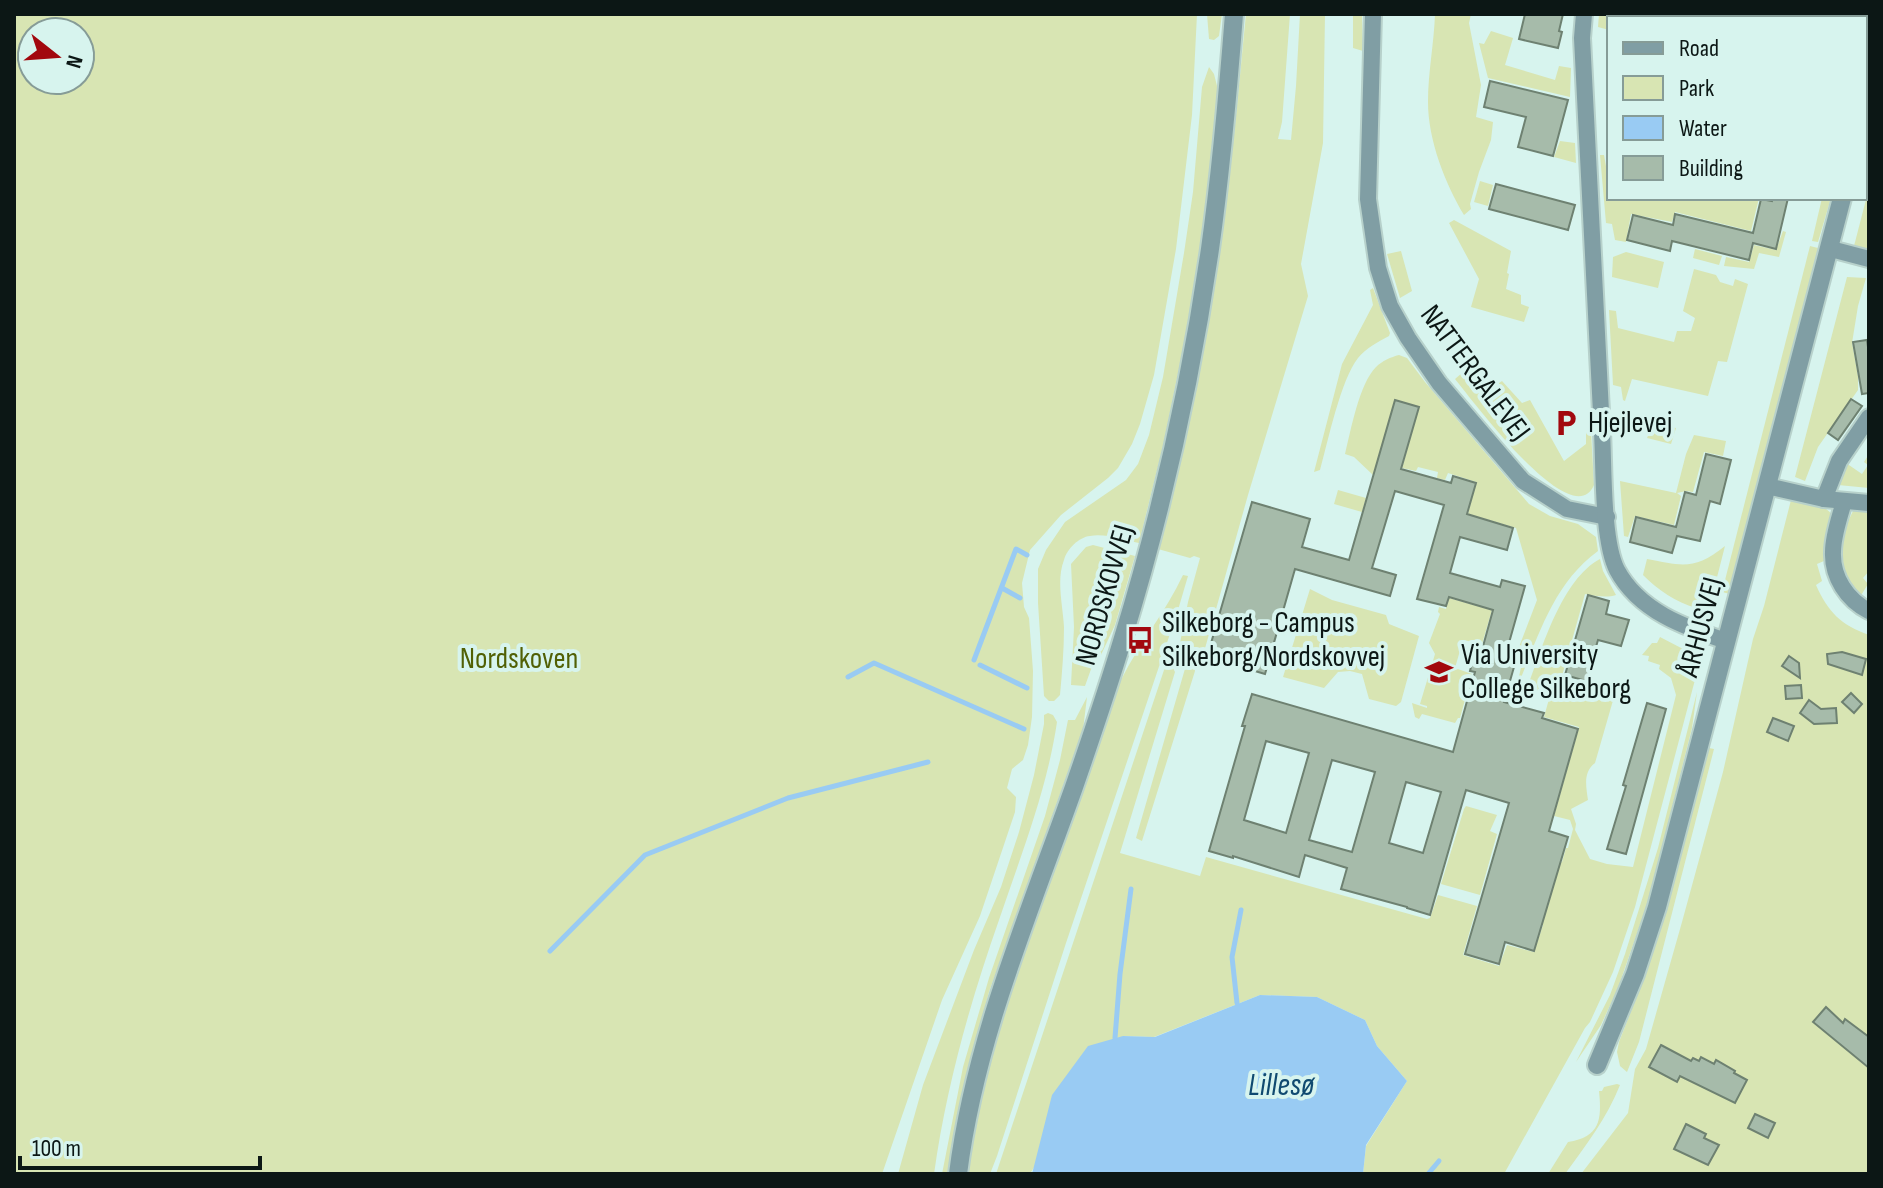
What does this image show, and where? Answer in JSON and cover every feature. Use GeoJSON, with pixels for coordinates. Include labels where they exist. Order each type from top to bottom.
{"type":"FeatureCollection","features":[{"type":"Feature","properties":{"kind":"street","name":"NORDSKOVVEJ"},"geometry":{"type":"LineString","coordinates":[[958,1174],[963,1135],[994,1012],[1024,918],[1118,655],[1161,501],[1190,368],[1210,248],[1225,128],[1234,14]]}},
{"type":"Feature","properties":{"kind":"street","name":"NATTERGALEVEJ"},"geometry":{"type":"LineString","coordinates":[[1373,14],[1368,199],[1378,268],[1390,306],[1439,383],[1523,481],[1567,509],[1607,517]]}},
{"type":"Feature","properties":{"kind":"street"},"geometry":{"type":"LineString","coordinates":[[1584,14],[1582,38],[1608,537],[1616,567],[1645,604],[1668,619],[1726,641]]}},
{"type":"Feature","properties":{"kind":"street","name":"ÅRHUSVEJ"},"geometry":{"type":"LineString","coordinates":[[1597,1065],[1635,974],[1657,907],[1842,200]]}},
{"type":"Feature","properties":{"kind":"street"},"geometry":{"type":"LineString","coordinates":[[1831,249],[1869,259]]}},
{"type":"Feature","properties":{"kind":"street"},"geometry":{"type":"LineString","coordinates":[[1824,499],[1839,461],[1869,417]]}},
{"type":"Feature","properties":{"kind":"street"},"geometry":{"type":"LineString","coordinates":[[1767,486],[1824,499],[1869,503]]}},
{"type":"Feature","properties":{"kind":"street"},"geometry":{"type":"LineString","coordinates":[[1844,501],[1834,544],[1835,569],[1841,585],[1851,598],[1869,611]]}},
{"type":"Feature","properties":{"kind":"green space","name":"Nordskoven"},"geometry":{"type":"Polygon","coordinates":[[[14,14],[1197,14],[1192,115],[1176,249],[1154,375],[1140,424],[1118,468],[1061,515],[1030,550],[1022,583],[1024,607],[1029,618],[1033,671],[1032,717],[1023,760],[1012,769],[1007,788],[1016,797],[1015,812],[980,916],[942,1000],[882,1174],[14,1174],[14,14]]]}},
{"type":"Feature","properties":{"kind":"green space"},"geometry":{"type":"Polygon","coordinates":[[[1207,14],[1222,14],[1219,36],[1214,40],[1209,39],[1207,14]]]}},
{"type":"Feature","properties":{"kind":"green space"},"geometry":{"type":"Polygon","coordinates":[[[1246,14],[1290,14],[1278,139],[1291,140],[1300,14],[1325,14],[1323,143],[1301,264],[1308,296],[1204,652],[1192,648],[1195,671],[1142,841],[1136,838],[1191,648],[1180,643],[1200,558],[1158,549],[1191,403],[1219,256],[1246,14]]]}},
{"type":"Feature","properties":{"kind":"green space"},"geometry":{"type":"Polygon","coordinates":[[[1327,14],[1362,14],[1363,51],[1353,48],[1353,16],[1327,14]]]}},
{"type":"Feature","properties":{"kind":"green space"},"geometry":{"type":"Polygon","coordinates":[[[1435,14],[1471,14],[1469,23],[1481,85],[1476,117],[1493,122],[1491,140],[1479,172],[1471,209],[1464,215],[1439,161],[1431,131],[1428,91],[1435,14]]]}},
{"type":"Feature","properties":{"kind":"green space"},"geometry":{"type":"Polygon","coordinates":[[[1599,14],[1817,14],[1607,16],[1607,29],[1598,27],[1599,14]]]}},
{"type":"Feature","properties":{"kind":"green space"},"geometry":{"type":"Polygon","coordinates":[[[1491,31],[1513,38],[1505,65],[1555,80],[1559,66],[1571,68],[1570,97],[1488,78],[1479,43],[1484,44],[1491,31]]]}},
{"type":"Feature","properties":{"kind":"green space"},"geometry":{"type":"Polygon","coordinates":[[[1209,67],[1218,90],[1192,305],[1139,543],[1096,535],[1078,541],[1068,552],[1060,576],[1064,627],[1060,695],[1049,701],[1044,696],[1038,569],[1046,550],[1065,522],[1126,480],[1138,464],[1149,435],[1163,377],[1184,253],[1202,87],[1209,67]]]}},
{"type":"Feature","properties":{"kind":"green space"},"geometry":{"type":"Polygon","coordinates":[[[1560,141],[1575,143],[1576,163],[1554,157],[1560,141]]]}},
{"type":"Feature","properties":{"kind":"green space"},"geometry":{"type":"Polygon","coordinates":[[[1600,155],[1604,155],[1607,172],[1607,200],[1759,200],[1751,231],[1675,212],[1672,222],[1631,214],[1626,242],[1615,240],[1612,224],[1606,223],[1600,155]]]}},
{"type":"Feature","properties":{"kind":"green space"},"geometry":{"type":"Polygon","coordinates":[[[1480,181],[1493,185],[1488,206],[1474,202],[1480,181]]]}},
{"type":"Feature","properties":{"kind":"green space"},"geometry":{"type":"Polygon","coordinates":[[[1869,188],[1869,251],[1854,246],[1869,188]]]}},
{"type":"Feature","properties":{"kind":"green space"},"geometry":{"type":"Polygon","coordinates":[[[1822,200],[1830,200],[1818,242],[1812,241],[1822,200]]]}},
{"type":"Feature","properties":{"kind":"green space"},"geometry":{"type":"Polygon","coordinates":[[[1454,220],[1511,251],[1506,289],[1521,295],[1521,304],[1529,307],[1524,322],[1471,307],[1479,279],[1449,223],[1454,220]]]}},
{"type":"Feature","properties":{"kind":"green space"},"geometry":{"type":"Polygon","coordinates":[[[1783,231],[1786,232],[1779,257],[1759,253],[1754,269],[1724,266],[1726,257],[1749,262],[1754,245],[1776,250],[1783,231]]]}},
{"type":"Feature","properties":{"kind":"green space"},"geometry":{"type":"Polygon","coordinates":[[[1810,246],[1818,248],[1730,594],[1722,592],[1810,246]]]}},
{"type":"Feature","properties":{"kind":"green space"},"geometry":{"type":"Polygon","coordinates":[[[1695,249],[1722,256],[1719,265],[1693,258],[1695,249]]]}},
{"type":"Feature","properties":{"kind":"green space"},"geometry":{"type":"Polygon","coordinates":[[[1401,251],[1412,291],[1400,298],[1387,254],[1401,251]]]}},
{"type":"Feature","properties":{"kind":"green space"},"geometry":{"type":"Polygon","coordinates":[[[1626,252],[1664,262],[1658,288],[1612,277],[1613,257],[1626,252]]]}},
{"type":"Feature","properties":{"kind":"green space"},"geometry":{"type":"Polygon","coordinates":[[[1694,269],[1716,275],[1720,282],[1733,286],[1735,279],[1748,284],[1727,362],[1718,361],[1708,396],[1632,379],[1623,400],[1621,387],[1613,385],[1609,310],[1616,311],[1618,328],[1674,342],[1677,331],[1691,331],[1695,318],[1683,311],[1694,269]]]}},
{"type":"Feature","properties":{"kind":"green space"},"geometry":{"type":"Polygon","coordinates":[[[1847,277],[1866,278],[1852,343],[1858,390],[1818,447],[1805,481],[1795,477],[1847,277]]]}},
{"type":"Feature","properties":{"kind":"green space"},"geometry":{"type":"Polygon","coordinates":[[[1373,288],[1390,333],[1365,351],[1352,368],[1320,470],[1314,472],[1342,364],[1373,305],[1370,290],[1373,288]]]}},
{"type":"Feature","properties":{"kind":"green space"},"geometry":{"type":"Polygon","coordinates":[[[1399,355],[1407,358],[1529,504],[1550,516],[1578,524],[1596,537],[1598,551],[1569,579],[1558,595],[1518,685],[1523,659],[1519,647],[1537,600],[1516,528],[1468,514],[1476,482],[1448,473],[1445,480],[1437,478],[1438,472],[1418,467],[1416,471],[1402,468],[1419,407],[1395,400],[1373,475],[1354,457],[1345,454],[1365,384],[1376,367],[1399,355]]]}},
{"type":"Feature","properties":{"kind":"green space"},"geometry":{"type":"Polygon","coordinates":[[[1470,366],[1481,367],[1496,385],[1502,381],[1522,403],[1530,400],[1564,461],[1586,444],[1586,432],[1591,432],[1594,485],[1582,496],[1565,492],[1544,479],[1522,458],[1455,379],[1470,366]]]}},
{"type":"Feature","properties":{"kind":"green space"},"geometry":{"type":"Polygon","coordinates":[[[1654,422],[1676,428],[1671,444],[1647,438],[1654,422]]]}},
{"type":"Feature","properties":{"kind":"green space"},"geometry":{"type":"Polygon","coordinates":[[[1694,435],[1726,441],[1723,456],[1704,452],[1693,492],[1677,493],[1681,496],[1674,525],[1635,516],[1628,537],[1624,536],[1620,481],[1676,493],[1694,435]]]}},
{"type":"Feature","properties":{"kind":"green space"},"geometry":{"type":"Polygon","coordinates":[[[1869,454],[1869,488],[1838,485],[1846,463],[1862,474],[1868,465],[1864,462],[1869,454]]]}},
{"type":"Feature","properties":{"kind":"green space"},"geometry":{"type":"Polygon","coordinates":[[[1338,490],[1366,498],[1362,512],[1334,504],[1338,490]]]}},
{"type":"Feature","properties":{"kind":"green space"},"geometry":{"type":"Polygon","coordinates":[[[1791,500],[1820,506],[1833,516],[1824,561],[1817,564],[1822,581],[1816,585],[1836,616],[1869,635],[1869,1174],[1581,1174],[1628,1113],[1635,1069],[1646,1049],[1682,922],[1791,500]]]}},
{"type":"Feature","properties":{"kind":"green space"},"geometry":{"type":"Polygon","coordinates":[[[1869,508],[1869,571],[1863,578],[1868,584],[1860,597],[1843,566],[1842,545],[1853,511],[1869,508]]]}},
{"type":"Feature","properties":{"kind":"green space"},"geometry":{"type":"Polygon","coordinates":[[[1093,545],[1135,556],[1115,625],[1100,657],[1095,658],[1085,686],[1071,685],[1074,627],[1071,564],[1086,547],[1093,545]]]}},
{"type":"Feature","properties":{"kind":"green space"},"geometry":{"type":"Polygon","coordinates":[[[1725,546],[1712,597],[1696,608],[1668,595],[1643,575],[1647,559],[1697,563],[1725,546]]]}},
{"type":"Feature","properties":{"kind":"green space"},"geometry":{"type":"Polygon","coordinates":[[[1600,559],[1616,595],[1585,594],[1560,683],[1614,697],[1595,763],[1587,775],[1588,800],[1571,809],[1575,830],[1590,859],[1633,867],[1676,695],[1671,678],[1659,669],[1660,665],[1648,661],[1649,656],[1642,655],[1660,637],[1685,650],[1696,676],[1635,907],[1613,972],[1590,1022],[1504,1174],[1363,1174],[1366,1146],[1407,1081],[1377,1046],[1365,1020],[1317,997],[1260,995],[1154,1037],[1123,1036],[1032,1174],[996,1174],[1168,658],[1175,672],[1120,853],[1200,876],[1206,857],[1427,919],[1438,895],[1477,906],[1463,955],[1499,966],[1507,945],[1534,952],[1543,925],[1515,917],[1520,900],[1548,907],[1559,863],[1568,848],[1573,829],[1570,820],[1554,816],[1579,727],[1544,717],[1549,699],[1528,686],[1564,598],[1587,569],[1600,559]]]}},
{"type":"Feature","properties":{"kind":"green space"},"geometry":{"type":"Polygon","coordinates":[[[1183,575],[1188,576],[1178,610],[997,1156],[990,1174],[967,1174],[985,1084],[1009,996],[1114,697],[1128,666],[1183,575]]]}},
{"type":"Feature","properties":{"kind":"green space"},"geometry":{"type":"Polygon","coordinates":[[[1310,589],[1332,600],[1386,615],[1389,624],[1419,636],[1401,702],[1396,706],[1369,699],[1362,674],[1338,672],[1324,688],[1283,677],[1310,589]]]}},
{"type":"Feature","properties":{"kind":"green space"},"geometry":{"type":"Polygon","coordinates":[[[1449,598],[1492,610],[1482,644],[1463,640],[1455,668],[1472,674],[1460,718],[1455,723],[1422,714],[1419,719],[1415,717],[1412,703],[1427,708],[1420,704],[1435,654],[1429,643],[1440,614],[1439,607],[1446,609],[1449,598]]]}},
{"type":"Feature","properties":{"kind":"green space"},"geometry":{"type":"Polygon","coordinates":[[[1697,692],[1692,728],[1649,899],[1618,988],[1601,1025],[1576,1062],[1610,995],[1625,954],[1658,848],[1697,692]]]}},
{"type":"Feature","properties":{"kind":"green space"},"geometry":{"type":"Polygon","coordinates":[[[1087,697],[1083,730],[989,992],[969,1065],[947,1174],[942,1174],[963,1067],[989,978],[1045,816],[1068,720],[1075,720],[1087,697]]]}},
{"type":"Feature","properties":{"kind":"green space"},"geometry":{"type":"Polygon","coordinates":[[[1048,713],[1057,722],[1047,772],[969,1014],[952,1077],[934,1174],[898,1174],[923,1085],[1001,887],[1019,832],[1034,775],[1044,715],[1048,713]]]}},
{"type":"Feature","properties":{"kind":"green space"},"geometry":{"type":"Polygon","coordinates":[[[1709,748],[1714,749],[1639,1042],[1627,1072],[1620,1066],[1617,1052],[1619,1042],[1665,910],[1709,748]]]}},
{"type":"Feature","properties":{"kind":"green space"},"geometry":{"type":"Polygon","coordinates":[[[1466,806],[1497,815],[1490,831],[1497,834],[1480,895],[1441,884],[1466,806]]]}},
{"type":"Feature","properties":{"kind":"green space"},"geometry":{"type":"Polygon","coordinates":[[[1620,1085],[1602,1120],[1565,1174],[1548,1174],[1568,1142],[1587,1136],[1597,1126],[1599,1091],[1620,1085]]]}},
{"type":"Feature","properties":{"kind":"water","name":"Lillesø"},"geometry":{"type":"Polygon","coordinates":[[[1260,995],[1317,997],[1365,1020],[1377,1046],[1407,1081],[1366,1145],[1363,1174],[1032,1174],[1052,1095],[1088,1046],[1123,1036],[1155,1037],[1260,995]]]}},
{"type":"Feature","properties":{"kind":"building"},"geometry":{"type":"Polygon","coordinates":[[[1525,14],[1563,14],[1558,48],[1519,39],[1525,14]]]}},
{"type":"Feature","properties":{"kind":"building"},"geometry":{"type":"Polygon","coordinates":[[[1490,81],[1568,100],[1553,156],[1518,147],[1526,117],[1484,107],[1490,81]]]}},
{"type":"Feature","properties":{"kind":"building"},"geometry":{"type":"Polygon","coordinates":[[[1496,184],[1575,205],[1568,230],[1489,209],[1496,184]]]}},
{"type":"Feature","properties":{"kind":"building"},"geometry":{"type":"Polygon","coordinates":[[[1761,200],[1788,200],[1776,249],[1753,243],[1749,260],[1672,241],[1670,251],[1627,240],[1633,215],[1673,225],[1675,214],[1753,233],[1761,200]]]}},
{"type":"Feature","properties":{"kind":"building"},"geometry":{"type":"Polygon","coordinates":[[[1867,340],[1869,393],[1862,394],[1853,342],[1867,340]]]}},
{"type":"Feature","properties":{"kind":"building"},"geometry":{"type":"Polygon","coordinates":[[[1851,399],[1862,406],[1838,440],[1828,433],[1851,399]]]}},
{"type":"Feature","properties":{"kind":"building"},"geometry":{"type":"Polygon","coordinates":[[[1395,400],[1419,407],[1401,469],[1451,483],[1453,476],[1476,483],[1467,514],[1513,528],[1507,550],[1460,537],[1450,573],[1500,587],[1502,580],[1525,586],[1505,657],[1516,660],[1504,702],[1544,713],[1542,718],[1578,729],[1549,831],[1568,837],[1534,951],[1505,942],[1499,964],[1465,954],[1509,803],[1466,790],[1430,915],[1341,889],[1347,868],[1305,855],[1299,877],[1209,851],[1252,694],[1453,752],[1475,672],[1470,671],[1476,648],[1482,650],[1493,610],[1449,597],[1446,606],[1417,599],[1444,505],[1395,491],[1372,568],[1396,575],[1390,596],[1295,569],[1265,674],[1207,657],[1252,502],[1310,519],[1302,547],[1349,560],[1395,400]],[[1266,741],[1244,820],[1286,833],[1309,753],[1266,741]],[[1332,760],[1309,840],[1352,852],[1375,772],[1332,760]],[[1406,782],[1389,843],[1423,853],[1441,792],[1406,782]]]}},
{"type":"Feature","properties":{"kind":"building"},"geometry":{"type":"Polygon","coordinates":[[[1706,454],[1731,460],[1720,504],[1710,501],[1700,541],[1677,536],[1672,553],[1630,542],[1636,517],[1676,527],[1685,492],[1696,495],[1706,454]]]}},
{"type":"Feature","properties":{"kind":"building"},"geometry":{"type":"Polygon","coordinates":[[[1588,595],[1609,601],[1606,614],[1629,620],[1621,646],[1598,640],[1586,681],[1565,675],[1588,595]]]}},
{"type":"Feature","properties":{"kind":"building"},"geometry":{"type":"Polygon","coordinates":[[[1842,652],[1866,659],[1862,675],[1828,664],[1827,654],[1842,652]]]}},
{"type":"Feature","properties":{"kind":"building"},"geometry":{"type":"Polygon","coordinates":[[[1789,656],[1799,663],[1800,678],[1782,666],[1789,656]]]}},
{"type":"Feature","properties":{"kind":"building"},"geometry":{"type":"Polygon","coordinates":[[[1801,685],[1802,698],[1786,699],[1785,686],[1801,685]]]}},
{"type":"Feature","properties":{"kind":"building"},"geometry":{"type":"Polygon","coordinates":[[[1851,693],[1862,704],[1854,713],[1842,702],[1851,693]]]}},
{"type":"Feature","properties":{"kind":"building"},"geometry":{"type":"Polygon","coordinates":[[[1809,700],[1821,709],[1836,708],[1837,723],[1814,724],[1800,713],[1809,700]]]}},
{"type":"Feature","properties":{"kind":"building"},"geometry":{"type":"Polygon","coordinates":[[[1647,703],[1666,709],[1626,854],[1607,849],[1647,703]]]}},
{"type":"Feature","properties":{"kind":"building"},"geometry":{"type":"Polygon","coordinates":[[[1773,718],[1794,726],[1788,741],[1767,732],[1773,718]]]}},
{"type":"Feature","properties":{"kind":"building"},"geometry":{"type":"Polygon","coordinates":[[[1826,1007],[1843,1023],[1845,1019],[1869,1037],[1869,1068],[1813,1022],[1826,1007]]]}},
{"type":"Feature","properties":{"kind":"building"},"geometry":{"type":"Polygon","coordinates":[[[1661,1045],[1691,1061],[1693,1058],[1699,1061],[1701,1057],[1714,1064],[1716,1060],[1747,1080],[1735,1103],[1680,1076],[1677,1082],[1649,1067],[1661,1045]]]}},
{"type":"Feature","properties":{"kind":"building"},"geometry":{"type":"Polygon","coordinates":[[[1755,1114],[1775,1123],[1768,1138],[1748,1128],[1755,1114]]]}},
{"type":"Feature","properties":{"kind":"building"},"geometry":{"type":"Polygon","coordinates":[[[1686,1124],[1719,1145],[1708,1165],[1674,1149],[1686,1124]]]}},
{"type":"Feature","properties":{"kind":"waterway"},"geometry":{"type":"LineString","coordinates":[[974,660],[1016,549],[1027,555]]}},
{"type":"Feature","properties":{"kind":"waterway"},"geometry":{"type":"LineString","coordinates":[[1002,588],[1020,598]]}},
{"type":"Feature","properties":{"kind":"waterway"},"geometry":{"type":"LineString","coordinates":[[848,677],[874,663],[1024,729]]}},
{"type":"Feature","properties":{"kind":"waterway"},"geometry":{"type":"LineString","coordinates":[[980,665],[1027,688]]}},
{"type":"Feature","properties":{"kind":"waterway"},"geometry":{"type":"LineString","coordinates":[[550,951],[645,855],[788,798],[928,762]]}},
{"type":"Feature","properties":{"kind":"waterway"},"geometry":{"type":"LineString","coordinates":[[1115,1038],[1131,889]]}},
{"type":"Feature","properties":{"kind":"waterway"},"geometry":{"type":"LineString","coordinates":[[1237,1003],[1232,957],[1241,910]]}},
{"type":"Feature","properties":{"kind":"waterway"},"geometry":{"type":"LineString","coordinates":[[1428,1174],[1439,1161]]}},
{"type":"Feature","properties":{"kind":"place","name":"Hjejlevej"},"geometry":{"type":"Point","coordinates":[1566,423]}},
{"type":"Feature","properties":{"kind":"place","name":"Silkeborg - Campus Silkeborg/Nordskovvej"},"geometry":{"type":"Point","coordinates":[1140,640]}},
{"type":"Feature","properties":{"kind":"place","name":"Via University College Silkeborg"},"geometry":{"type":"Point","coordinates":[1439,672]}}]}
